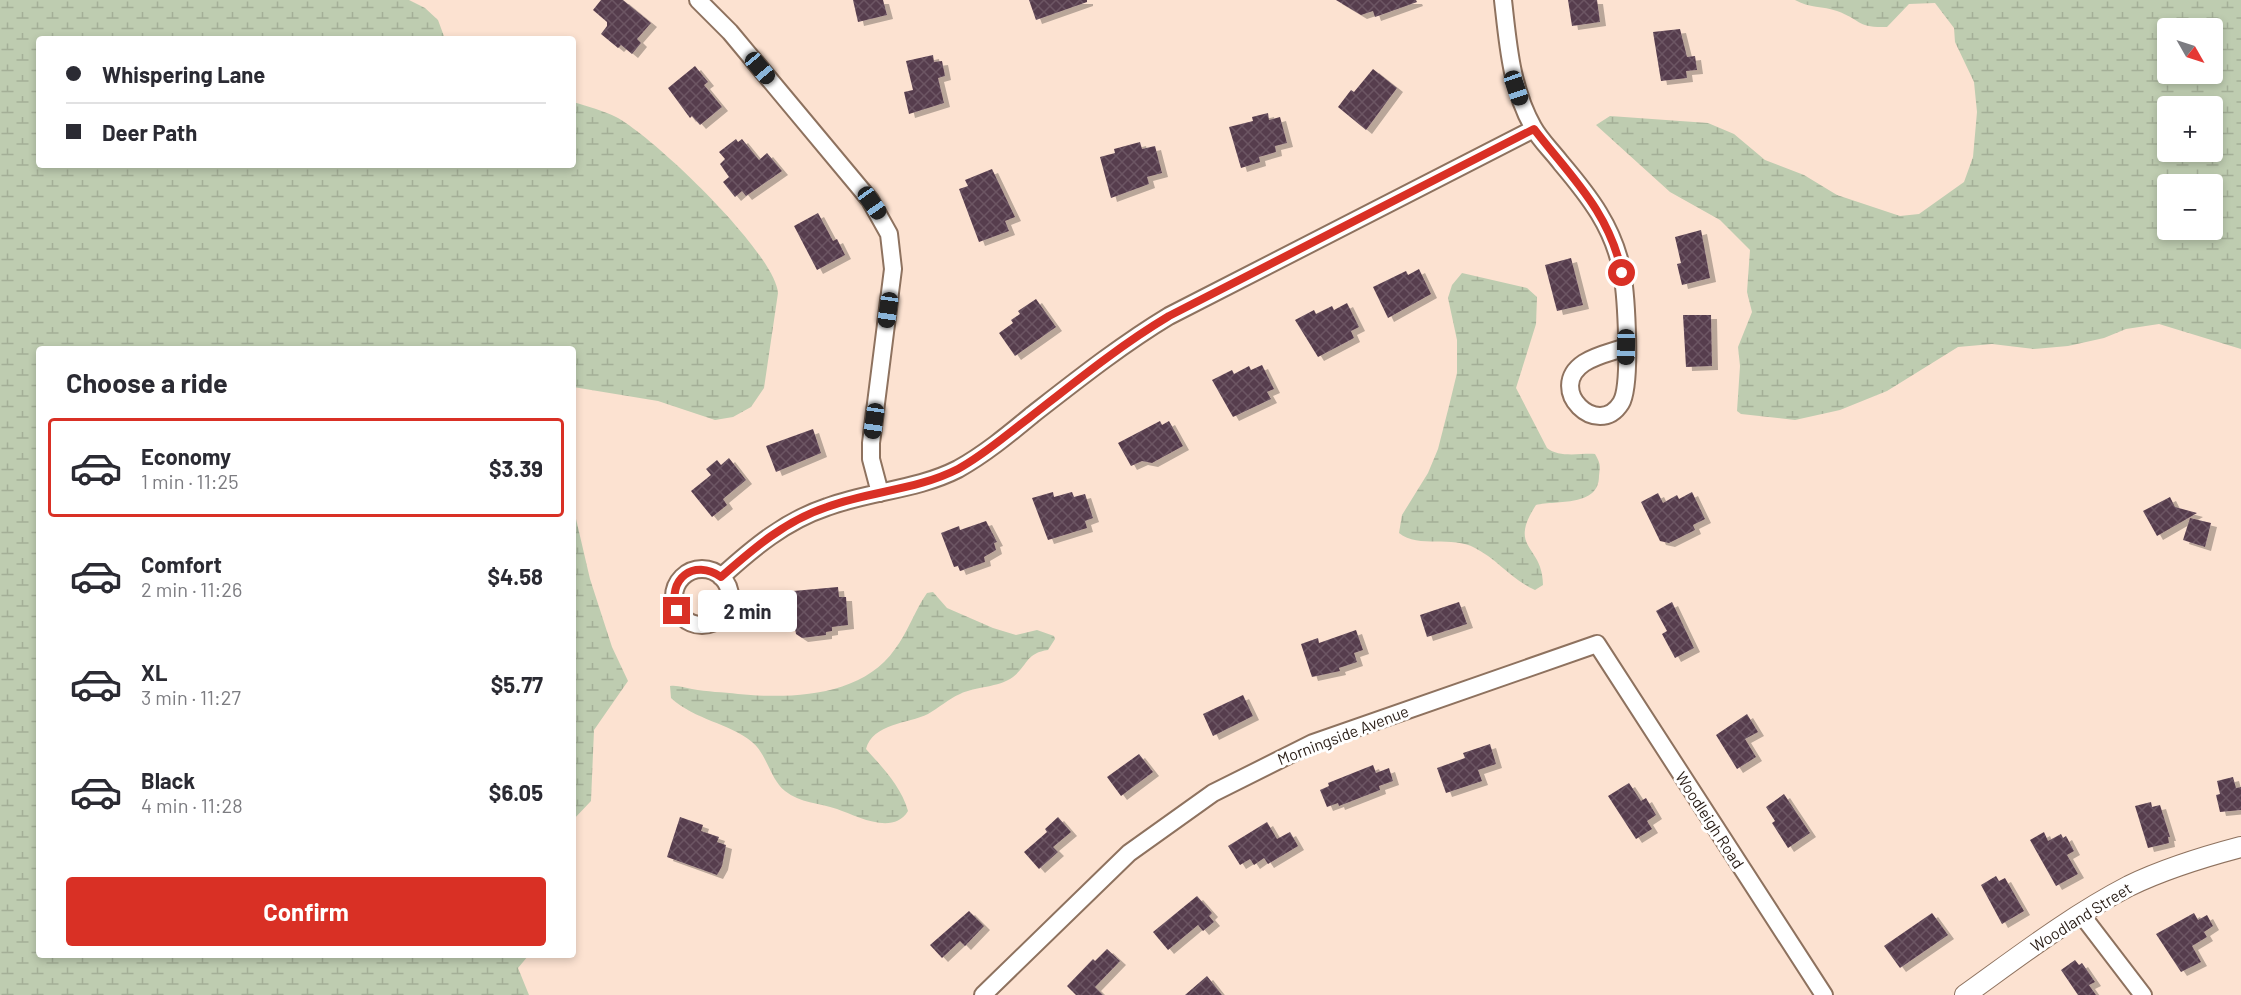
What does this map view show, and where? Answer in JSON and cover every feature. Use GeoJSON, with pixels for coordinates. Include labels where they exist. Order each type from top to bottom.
{"type":"FeatureCollection","features":[{"type":"Feature","properties":{"kind":"street"},"geometry":{"type":"LineString","coordinates":[[698,0],[730,32],[870,200],[882,217],[889,234],[893,269],[871,443],[880,493]]}},
{"type":"Feature","properties":{"kind":"street"},"geometry":{"type":"LineString","coordinates":[[1503,0],[1515,84],[1534,129],[1591,200],[1612,235],[1625,297],[1626,347]]}},
{"type":"Feature","properties":{"kind":"street"},"geometry":{"type":"LineString","coordinates":[[721,577],[766,538],[806,515],[836,504],[915,486],[960,468],[1007,435],[1123,344],[1169,316],[1534,129]]}},
{"type":"Feature","properties":{"kind":"street","name":"Morningside Avenue"},"geometry":{"type":"LineString","coordinates":[[983,995],[1130,853],[1213,793],[1313,743],[1597,644]]}},
{"type":"Feature","properties":{"kind":"street","name":"Woodleigh Road"},"geometry":{"type":"LineString","coordinates":[[1597,644],[1824,995]]}},
{"type":"Feature","properties":{"kind":"street","name":"Woodland Street"},"geometry":{"type":"LineString","coordinates":[[1965,995],[2081,914],[2149,877],[2241,847]]}},
{"type":"Feature","properties":{"kind":"street"},"geometry":{"type":"LineString","coordinates":[[2081,914],[2143,995]]}},
{"type":"Feature","properties":{"kind":"green space"},"geometry":{"type":"Polygon","coordinates":[[[0,0],[409,0],[425,8],[438,20],[444,36],[36,36],[36,168],[576,168],[576,103],[616,117],[657,147],[710,198],[757,251],[772,275],[778,293],[764,388],[751,407],[733,417],[715,420],[658,401],[576,387],[576,346],[36,346],[36,958],[526,958],[518,968],[529,995],[0,995],[0,0]]]}},
{"type":"Feature","properties":{"kind":"green space"},"geometry":{"type":"Polygon","coordinates":[[[1795,0],[2241,0],[2241,349],[2159,324],[2126,329],[2104,338],[2068,346],[2034,349],[1992,344],[1958,347],[1887,391],[1840,410],[1795,420],[1741,414],[1737,411],[1740,366],[1738,347],[1752,312],[1747,292],[1750,250],[1720,220],[1670,192],[1596,125],[1610,116],[1708,123],[1734,134],[1765,160],[1804,175],[1837,195],[1900,216],[1919,214],[1964,182],[1973,157],[1977,112],[1974,82],[1955,42],[1954,28],[1935,3],[1909,4],[1887,27],[1864,25],[1837,11],[1795,0]]]}},
{"type":"Feature","properties":{"kind":"green space"},"geometry":{"type":"Polygon","coordinates":[[[1462,273],[1527,288],[1537,297],[1536,324],[1516,388],[1547,448],[1564,454],[1595,454],[1599,463],[1597,486],[1592,493],[1575,500],[1536,505],[1528,520],[1525,539],[1542,572],[1543,585],[1535,590],[1466,544],[1416,540],[1399,533],[1402,515],[1428,473],[1438,449],[1457,373],[1457,340],[1448,298],[1452,285],[1462,273]]]}},
{"type":"Feature","properties":{"kind":"green space"},"geometry":{"type":"Polygon","coordinates":[[[576,519],[590,579],[612,647],[628,681],[594,730],[591,801],[576,817],[576,519]]]}},
{"type":"Feature","properties":{"kind":"green space"},"geometry":{"type":"Polygon","coordinates":[[[933,592],[947,608],[993,628],[1016,635],[1037,630],[1054,636],[1055,639],[1048,650],[1031,657],[1018,673],[1007,681],[960,694],[928,714],[883,729],[870,740],[866,749],[896,785],[908,811],[893,822],[874,822],[791,795],[780,786],[752,742],[733,730],[691,711],[671,698],[670,686],[703,691],[780,696],[802,695],[845,686],[881,665],[900,642],[927,593],[933,592]]]}},
{"type":"Feature","properties":{"kind":"building"},"geometry":{"type":"Polygon","coordinates":[[[601,0],[623,0],[651,23],[637,39],[641,43],[632,54],[621,45],[618,48],[601,34],[607,22],[593,10],[601,0]]]}},
{"type":"Feature","properties":{"kind":"building"},"geometry":{"type":"Polygon","coordinates":[[[853,0],[883,0],[887,15],[858,22],[853,0]]]}},
{"type":"Feature","properties":{"kind":"building"},"geometry":{"type":"Polygon","coordinates":[[[1029,0],[1087,0],[1087,2],[1036,20],[1029,0]]]}},
{"type":"Feature","properties":{"kind":"building"},"geometry":{"type":"Polygon","coordinates":[[[1336,0],[1416,0],[1417,2],[1375,17],[1373,11],[1361,15],[1336,0]]]}},
{"type":"Feature","properties":{"kind":"building"},"geometry":{"type":"Polygon","coordinates":[[[1568,0],[1597,0],[1600,22],[1572,26],[1568,0]]]}},
{"type":"Feature","properties":{"kind":"building"},"geometry":{"type":"Polygon","coordinates":[[[1680,29],[1687,57],[1695,56],[1697,70],[1686,71],[1687,78],[1661,81],[1653,32],[1680,29]]]}},
{"type":"Feature","properties":{"kind":"building"},"geometry":{"type":"Polygon","coordinates":[[[933,55],[934,62],[942,61],[945,76],[938,78],[944,103],[909,114],[904,92],[913,90],[906,61],[933,55]]]}},
{"type":"Feature","properties":{"kind":"building"},"geometry":{"type":"Polygon","coordinates":[[[695,66],[708,82],[704,85],[722,107],[700,125],[692,116],[690,118],[668,88],[695,66]]]}},
{"type":"Feature","properties":{"kind":"building"},"geometry":{"type":"Polygon","coordinates":[[[1373,69],[1397,88],[1366,130],[1338,107],[1351,90],[1354,92],[1373,69]]]}},
{"type":"Feature","properties":{"kind":"building"},"geometry":{"type":"Polygon","coordinates":[[[1268,113],[1269,120],[1280,117],[1287,143],[1275,146],[1276,152],[1259,157],[1260,162],[1241,168],[1229,127],[1253,121],[1252,117],[1268,113]]]}},
{"type":"Feature","properties":{"kind":"building"},"geometry":{"type":"Polygon","coordinates":[[[736,139],[738,142],[742,139],[759,160],[767,153],[782,171],[746,196],[742,191],[735,197],[723,182],[729,177],[720,164],[725,159],[719,152],[736,139]]]}},
{"type":"Feature","properties":{"kind":"building"},"geometry":{"type":"Polygon","coordinates":[[[1140,142],[1142,149],[1155,146],[1162,173],[1147,177],[1149,184],[1111,198],[1100,157],[1115,153],[1114,149],[1140,142]]]}},
{"type":"Feature","properties":{"kind":"building"},"geometry":{"type":"Polygon","coordinates":[[[992,169],[1015,217],[1005,221],[1009,231],[979,242],[959,189],[968,186],[965,180],[992,169]]]}},
{"type":"Feature","properties":{"kind":"building"},"geometry":{"type":"Polygon","coordinates":[[[818,213],[833,241],[837,239],[845,255],[817,270],[794,226],[818,213]]]}},
{"type":"Feature","properties":{"kind":"building"},"geometry":{"type":"Polygon","coordinates":[[[1701,230],[1710,278],[1682,285],[1677,264],[1681,263],[1675,237],[1701,230]]]}},
{"type":"Feature","properties":{"kind":"building"},"geometry":{"type":"Polygon","coordinates":[[[1571,258],[1583,305],[1557,311],[1545,265],[1571,258]]]}},
{"type":"Feature","properties":{"kind":"building"},"geometry":{"type":"Polygon","coordinates":[[[1419,269],[1431,294],[1388,318],[1373,287],[1406,271],[1408,275],[1419,269]]]}},
{"type":"Feature","properties":{"kind":"building"},"geometry":{"type":"Polygon","coordinates":[[[1036,299],[1056,327],[1015,356],[999,333],[1013,323],[1011,320],[1020,314],[1018,311],[1036,299]]]}},
{"type":"Feature","properties":{"kind":"building"},"geometry":{"type":"Polygon","coordinates":[[[1347,303],[1359,327],[1351,331],[1354,338],[1318,357],[1295,320],[1314,310],[1316,314],[1332,306],[1334,310],[1347,303]]]}},
{"type":"Feature","properties":{"kind":"building"},"geometry":{"type":"Polygon","coordinates":[[[1683,315],[1711,315],[1712,366],[1686,367],[1683,315]]]}},
{"type":"Feature","properties":{"kind":"building"},"geometry":{"type":"Polygon","coordinates":[[[1262,365],[1274,389],[1267,392],[1271,399],[1233,417],[1212,380],[1232,370],[1234,374],[1249,366],[1251,370],[1262,365]]]}},
{"type":"Feature","properties":{"kind":"building"},"geometry":{"type":"Polygon","coordinates":[[[1160,421],[1162,425],[1169,421],[1183,446],[1152,463],[1142,461],[1131,466],[1118,443],[1160,421]]]}},
{"type":"Feature","properties":{"kind":"building"},"geometry":{"type":"Polygon","coordinates":[[[813,429],[821,453],[776,472],[766,446],[813,429]]]}},
{"type":"Feature","properties":{"kind":"building"},"geometry":{"type":"Polygon","coordinates":[[[729,458],[746,480],[723,499],[727,505],[712,517],[691,491],[711,475],[706,469],[717,460],[721,465],[729,458]]]}},
{"type":"Feature","properties":{"kind":"building"},"geometry":{"type":"Polygon","coordinates":[[[1053,492],[1054,497],[1072,492],[1074,497],[1085,494],[1093,518],[1085,521],[1087,528],[1048,540],[1032,498],[1053,492]]]}},
{"type":"Feature","properties":{"kind":"building"},"geometry":{"type":"Polygon","coordinates":[[[1692,492],[1705,519],[1693,525],[1695,530],[1669,543],[1660,541],[1641,502],[1658,493],[1663,503],[1677,495],[1679,499],[1692,492]]]}},
{"type":"Feature","properties":{"kind":"building"},"geometry":{"type":"Polygon","coordinates":[[[2170,497],[2175,507],[2197,513],[2157,536],[2143,511],[2170,497]]]}},
{"type":"Feature","properties":{"kind":"building"},"geometry":{"type":"Polygon","coordinates":[[[2190,518],[2211,523],[2205,547],[2183,540],[2190,518]]]}},
{"type":"Feature","properties":{"kind":"building"},"geometry":{"type":"Polygon","coordinates":[[[986,521],[997,542],[994,543],[996,550],[984,557],[985,562],[960,571],[958,566],[954,567],[941,533],[959,526],[960,530],[986,521]]]}},
{"type":"Feature","properties":{"kind":"building"},"geometry":{"type":"Polygon","coordinates":[[[838,587],[839,597],[846,597],[848,625],[832,627],[832,631],[826,632],[826,635],[802,638],[796,634],[794,623],[784,623],[782,592],[838,587]]]}},
{"type":"Feature","properties":{"kind":"building"},"geometry":{"type":"Polygon","coordinates":[[[1459,602],[1467,624],[1427,637],[1420,615],[1459,602]]]}},
{"type":"Feature","properties":{"kind":"building"},"geometry":{"type":"Polygon","coordinates":[[[1672,602],[1694,648],[1675,658],[1662,634],[1667,631],[1656,611],[1672,602]]]}},
{"type":"Feature","properties":{"kind":"building"},"geometry":{"type":"Polygon","coordinates":[[[1356,630],[1363,650],[1354,653],[1357,662],[1339,668],[1340,671],[1312,677],[1301,644],[1318,638],[1319,643],[1356,630]]]}},
{"type":"Feature","properties":{"kind":"building"},"geometry":{"type":"Polygon","coordinates":[[[1243,695],[1253,716],[1213,736],[1203,714],[1243,695]]]}},
{"type":"Feature","properties":{"kind":"building"},"geometry":{"type":"Polygon","coordinates":[[[1747,714],[1758,732],[1745,739],[1756,757],[1737,769],[1716,735],[1747,714]]]}},
{"type":"Feature","properties":{"kind":"building"},"geometry":{"type":"Polygon","coordinates":[[[1490,744],[1496,764],[1478,770],[1482,781],[1446,793],[1437,768],[1465,758],[1463,753],[1490,744]]]}},
{"type":"Feature","properties":{"kind":"building"},"geometry":{"type":"Polygon","coordinates":[[[1139,754],[1153,772],[1121,796],[1107,777],[1139,754]]]}},
{"type":"Feature","properties":{"kind":"building"},"geometry":{"type":"Polygon","coordinates":[[[1373,765],[1376,773],[1389,768],[1393,781],[1379,786],[1380,790],[1339,806],[1338,803],[1327,807],[1320,790],[1329,786],[1328,783],[1373,765]]]}},
{"type":"Feature","properties":{"kind":"building"},"geometry":{"type":"Polygon","coordinates":[[[2233,777],[2236,788],[2241,787],[2241,810],[2220,812],[2216,795],[2220,794],[2217,781],[2233,777]]]}},
{"type":"Feature","properties":{"kind":"building"},"geometry":{"type":"Polygon","coordinates":[[[1629,783],[1641,801],[1646,798],[1656,815],[1647,821],[1652,829],[1636,839],[1608,796],[1629,783]]]}},
{"type":"Feature","properties":{"kind":"building"},"geometry":{"type":"Polygon","coordinates":[[[1784,794],[1810,833],[1788,848],[1772,823],[1775,821],[1766,807],[1784,794]]]}},
{"type":"Feature","properties":{"kind":"building"},"geometry":{"type":"Polygon","coordinates":[[[2151,802],[2152,807],[2160,805],[2170,837],[2168,837],[2169,843],[2148,848],[2135,806],[2151,802]]]}},
{"type":"Feature","properties":{"kind":"building"},"geometry":{"type":"Polygon","coordinates":[[[680,817],[703,825],[701,831],[719,837],[717,842],[726,845],[722,866],[717,875],[667,857],[680,817]]]}},
{"type":"Feature","properties":{"kind":"building"},"geometry":{"type":"Polygon","coordinates":[[[1058,817],[1071,832],[1053,847],[1058,852],[1039,869],[1024,852],[1047,832],[1045,829],[1058,817]]]}},
{"type":"Feature","properties":{"kind":"building"},"geometry":{"type":"Polygon","coordinates":[[[1267,822],[1277,839],[1290,832],[1298,846],[1268,864],[1264,858],[1254,865],[1250,859],[1240,865],[1228,846],[1267,822]]]}},
{"type":"Feature","properties":{"kind":"building"},"geometry":{"type":"Polygon","coordinates":[[[2044,832],[2048,841],[2061,834],[2063,838],[2066,836],[2074,851],[2067,855],[2078,874],[2056,886],[2030,840],[2044,832]]]}},
{"type":"Feature","properties":{"kind":"building"},"geometry":{"type":"Polygon","coordinates":[[[1996,876],[1999,881],[2005,878],[2024,911],[2002,924],[1981,885],[1996,876]]]}},
{"type":"Feature","properties":{"kind":"building"},"geometry":{"type":"Polygon","coordinates":[[[1197,896],[1212,913],[1209,916],[1214,922],[1203,931],[1198,925],[1168,950],[1153,932],[1197,896]]]}},
{"type":"Feature","properties":{"kind":"building"},"geometry":{"type":"Polygon","coordinates":[[[969,911],[984,926],[965,946],[960,941],[942,958],[930,945],[969,911]]]}},
{"type":"Feature","properties":{"kind":"building"},"geometry":{"type":"Polygon","coordinates":[[[1932,913],[1948,935],[1900,968],[1884,946],[1932,913]]]}},
{"type":"Feature","properties":{"kind":"building"},"geometry":{"type":"Polygon","coordinates":[[[2194,913],[2198,920],[2207,915],[2213,926],[2204,932],[2207,937],[2192,946],[2201,962],[2181,972],[2156,934],[2194,913]]]}},
{"type":"Feature","properties":{"kind":"building"},"geometry":{"type":"Polygon","coordinates":[[[1107,949],[1120,961],[1095,987],[1103,995],[1076,995],[1067,986],[1093,959],[1095,961],[1107,949]]]}},
{"type":"Feature","properties":{"kind":"building"},"geometry":{"type":"Polygon","coordinates":[[[2075,960],[2079,965],[2082,963],[2095,982],[2089,985],[2096,995],[2078,995],[2061,970],[2075,960]]]}},
{"type":"Feature","properties":{"kind":"building"},"geometry":{"type":"Polygon","coordinates":[[[1207,976],[1222,995],[1185,995],[1207,976]]]}},
{"type":"Feature","properties":{"kind":"route"},"geometry":{"type":"LineString","coordinates":[[677,611],[674,592],[676,584],[683,576],[695,570],[704,569],[721,577],[766,538],[806,515],[851,499],[915,486],[960,468],[1007,435],[1123,344],[1169,316],[1466,166],[1534,129],[1603,217],[1612,235],[1622,273]]}}]}
